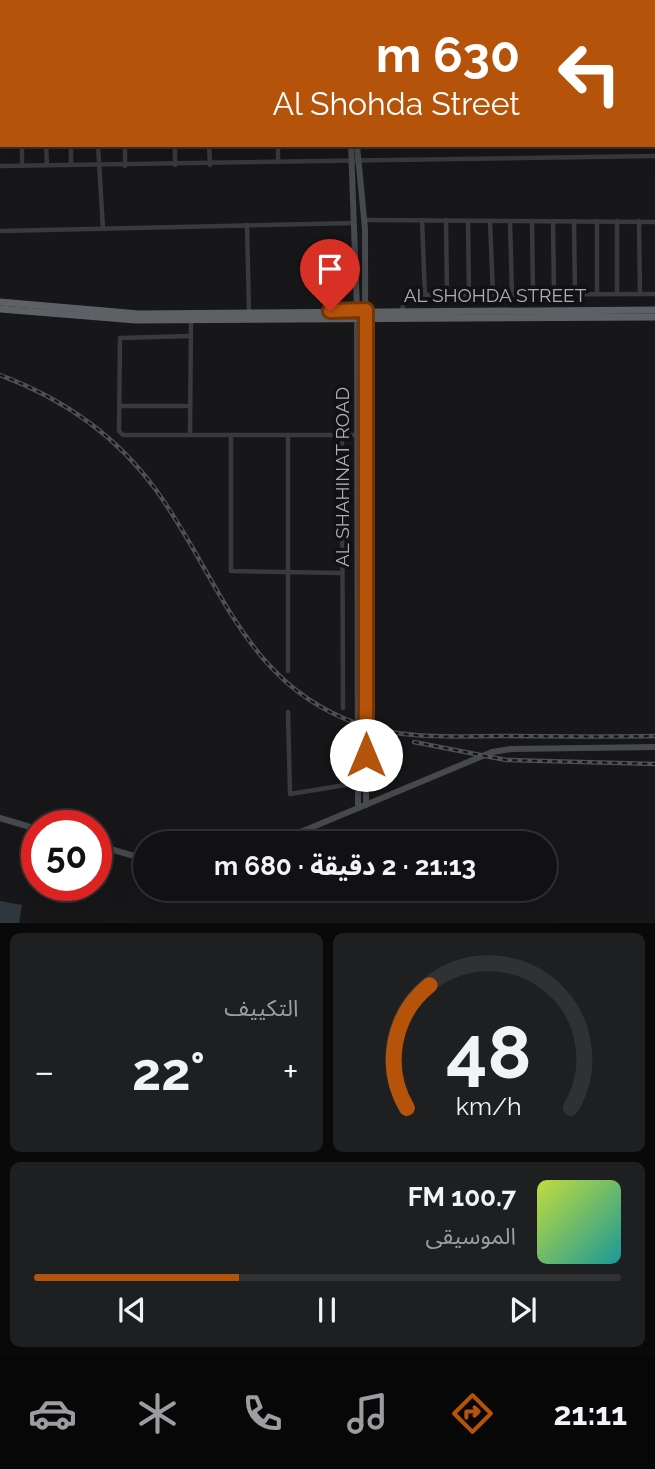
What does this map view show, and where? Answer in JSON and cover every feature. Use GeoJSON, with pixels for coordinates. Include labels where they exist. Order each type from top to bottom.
{"type":"FeatureCollection","features":[{"type":"Feature","properties":{"kind":"highway","name":"AL SHOHDA STREET"},"geometry":{"type":"LineString","coordinates":[[0,302],[129,313],[655,317]]}},
{"type":"Feature","properties":{"kind":"highway","name":"AL SHOHDA STREET"},"geometry":{"type":"LineString","coordinates":[[0,309],[124,319],[357,314]]}},
{"type":"Feature","properties":{"kind":"highway","name":"AL SHOHDA STREET"},"geometry":{"type":"LineString","coordinates":[[366,314],[402,310],[475,314],[655,310]]}},
{"type":"Feature","properties":{"kind":"main road","name":"AL SHAHINAT ROAD"},"geometry":{"type":"LineString","coordinates":[[352,147],[362,196],[366,314],[366,478],[358,808]]}},
{"type":"Feature","properties":{"kind":"main road","name":"AL SHAHINAT ROAD"},"geometry":{"type":"LineString","coordinates":[[358,147],[354,223],[366,804]]}},
{"type":"Feature","properties":{"kind":"main road"},"geometry":{"type":"LineString","coordinates":[[354,197],[362,196]]}},
{"type":"Feature","properties":{"kind":"main road"},"geometry":{"type":"LineString","coordinates":[[354,212],[363,212]]}},
{"type":"Feature","properties":{"kind":"main road"},"geometry":{"type":"LineString","coordinates":[[358,455],[366,453]]}},
{"type":"Feature","properties":{"kind":"main road"},"geometry":{"type":"LineString","coordinates":[[358,478],[366,478]]}},
{"type":"Feature","properties":{"kind":"main road"},"geometry":{"type":"LineString","coordinates":[[303,831],[501,750],[655,747]]}},
{"type":"Feature","properties":{"kind":"main road"},"geometry":{"type":"LineString","coordinates":[[0,818],[21,824]]}},
{"type":"Feature","properties":{"kind":"main road"},"geometry":{"type":"LineString","coordinates":[[112,850],[133,856]]}},
{"type":"Feature","properties":{"kind":"street"},"geometry":{"type":"LineString","coordinates":[[22,147],[22,166]]}},
{"type":"Feature","properties":{"kind":"street"},"geometry":{"type":"LineString","coordinates":[[47,147],[47,166]]}},
{"type":"Feature","properties":{"kind":"street"},"geometry":{"type":"LineString","coordinates":[[71,147],[71,165]]}},
{"type":"Feature","properties":{"kind":"street"},"geometry":{"type":"LineString","coordinates":[[98,147],[103,229]]}},
{"type":"Feature","properties":{"kind":"street"},"geometry":{"type":"LineString","coordinates":[[125,147],[125,166]]}},
{"type":"Feature","properties":{"kind":"street"},"geometry":{"type":"LineString","coordinates":[[175,147],[175,166]]}},
{"type":"Feature","properties":{"kind":"street"},"geometry":{"type":"LineString","coordinates":[[209,147],[209,164]]}},
{"type":"Feature","properties":{"kind":"street"},"geometry":{"type":"LineString","coordinates":[[278,147],[278,162]]}},
{"type":"Feature","properties":{"kind":"street"},"geometry":{"type":"LineString","coordinates":[[0,166],[175,166],[355,160],[655,156]]}},
{"type":"Feature","properties":{"kind":"street"},"geometry":{"type":"LineString","coordinates":[[364,220],[655,222]]}},
{"type":"Feature","properties":{"kind":"street"},"geometry":{"type":"LineString","coordinates":[[422,220],[425,295]]}},
{"type":"Feature","properties":{"kind":"street"},"geometry":{"type":"LineString","coordinates":[[446,220],[447,295]]}},
{"type":"Feature","properties":{"kind":"street"},"geometry":{"type":"LineString","coordinates":[[468,220],[469,295]]}},
{"type":"Feature","properties":{"kind":"street"},"geometry":{"type":"LineString","coordinates":[[490,221],[493,295]]}},
{"type":"Feature","properties":{"kind":"street"},"geometry":{"type":"LineString","coordinates":[[510,221],[512,295]]}},
{"type":"Feature","properties":{"kind":"street"},"geometry":{"type":"LineString","coordinates":[[532,221],[533,295]]}},
{"type":"Feature","properties":{"kind":"street"},"geometry":{"type":"LineString","coordinates":[[553,221],[554,295]]}},
{"type":"Feature","properties":{"kind":"street"},"geometry":{"type":"LineString","coordinates":[[574,221],[575,294]]}},
{"type":"Feature","properties":{"kind":"street"},"geometry":{"type":"LineString","coordinates":[[597,221],[597,294]]}},
{"type":"Feature","properties":{"kind":"street"},"geometry":{"type":"LineString","coordinates":[[617,221],[617,294]]}},
{"type":"Feature","properties":{"kind":"street"},"geometry":{"type":"LineString","coordinates":[[639,221],[640,294]]}},
{"type":"Feature","properties":{"kind":"street"},"geometry":{"type":"LineString","coordinates":[[0,231],[354,223]]}},
{"type":"Feature","properties":{"kind":"street"},"geometry":{"type":"LineString","coordinates":[[247,225],[249,312]]}},
{"type":"Feature","properties":{"kind":"street"},"geometry":{"type":"LineString","coordinates":[[402,310],[406,295],[655,294]]}},
{"type":"Feature","properties":{"kind":"street"},"geometry":{"type":"LineString","coordinates":[[190,435],[191,319]]}},
{"type":"Feature","properties":{"kind":"street"},"geometry":{"type":"LineString","coordinates":[[191,336],[120,338],[119,431],[123,435],[358,435]]}},
{"type":"Feature","properties":{"kind":"street"},"geometry":{"type":"LineString","coordinates":[[119,406],[190,406]]}},
{"type":"Feature","properties":{"kind":"street"},"geometry":{"type":"LineString","coordinates":[[231,435],[231,571],[342,573]]}},
{"type":"Feature","properties":{"kind":"street"},"geometry":{"type":"LineString","coordinates":[[288,435],[288,671]]}},
{"type":"Feature","properties":{"kind":"street"},"geometry":{"type":"LineString","coordinates":[[342,435],[342,708]]}},
{"type":"Feature","properties":{"kind":"street"},"geometry":{"type":"LineString","coordinates":[[288,712],[289,793],[307,793],[358,783]]}},
{"type":"Feature","properties":{"kind":"street"},"geometry":{"type":"LineString","coordinates":[[343,733],[343,784]]}},
{"type":"Feature","properties":{"kind":"shaded area"},"geometry":{"type":"Polygon","coordinates":[[[0,901],[22,905],[19,923],[0,923],[0,901]]]}},
{"type":"Feature","properties":{"kind":"railway"},"geometry":{"type":"LineString","coordinates":[[0,375],[66,407],[124,452],[156,490],[238,625],[261,656],[288,683],[320,706],[359,724],[412,735],[655,736]]}},
{"type":"Feature","properties":{"kind":"railway"},"geometry":{"type":"LineString","coordinates":[[414,742],[506,760],[655,764]]}},
{"type":"Feature","properties":{"kind":"route"},"geometry":{"type":"LineString","coordinates":[[330,311],[366,310],[366,755]]}}]}
